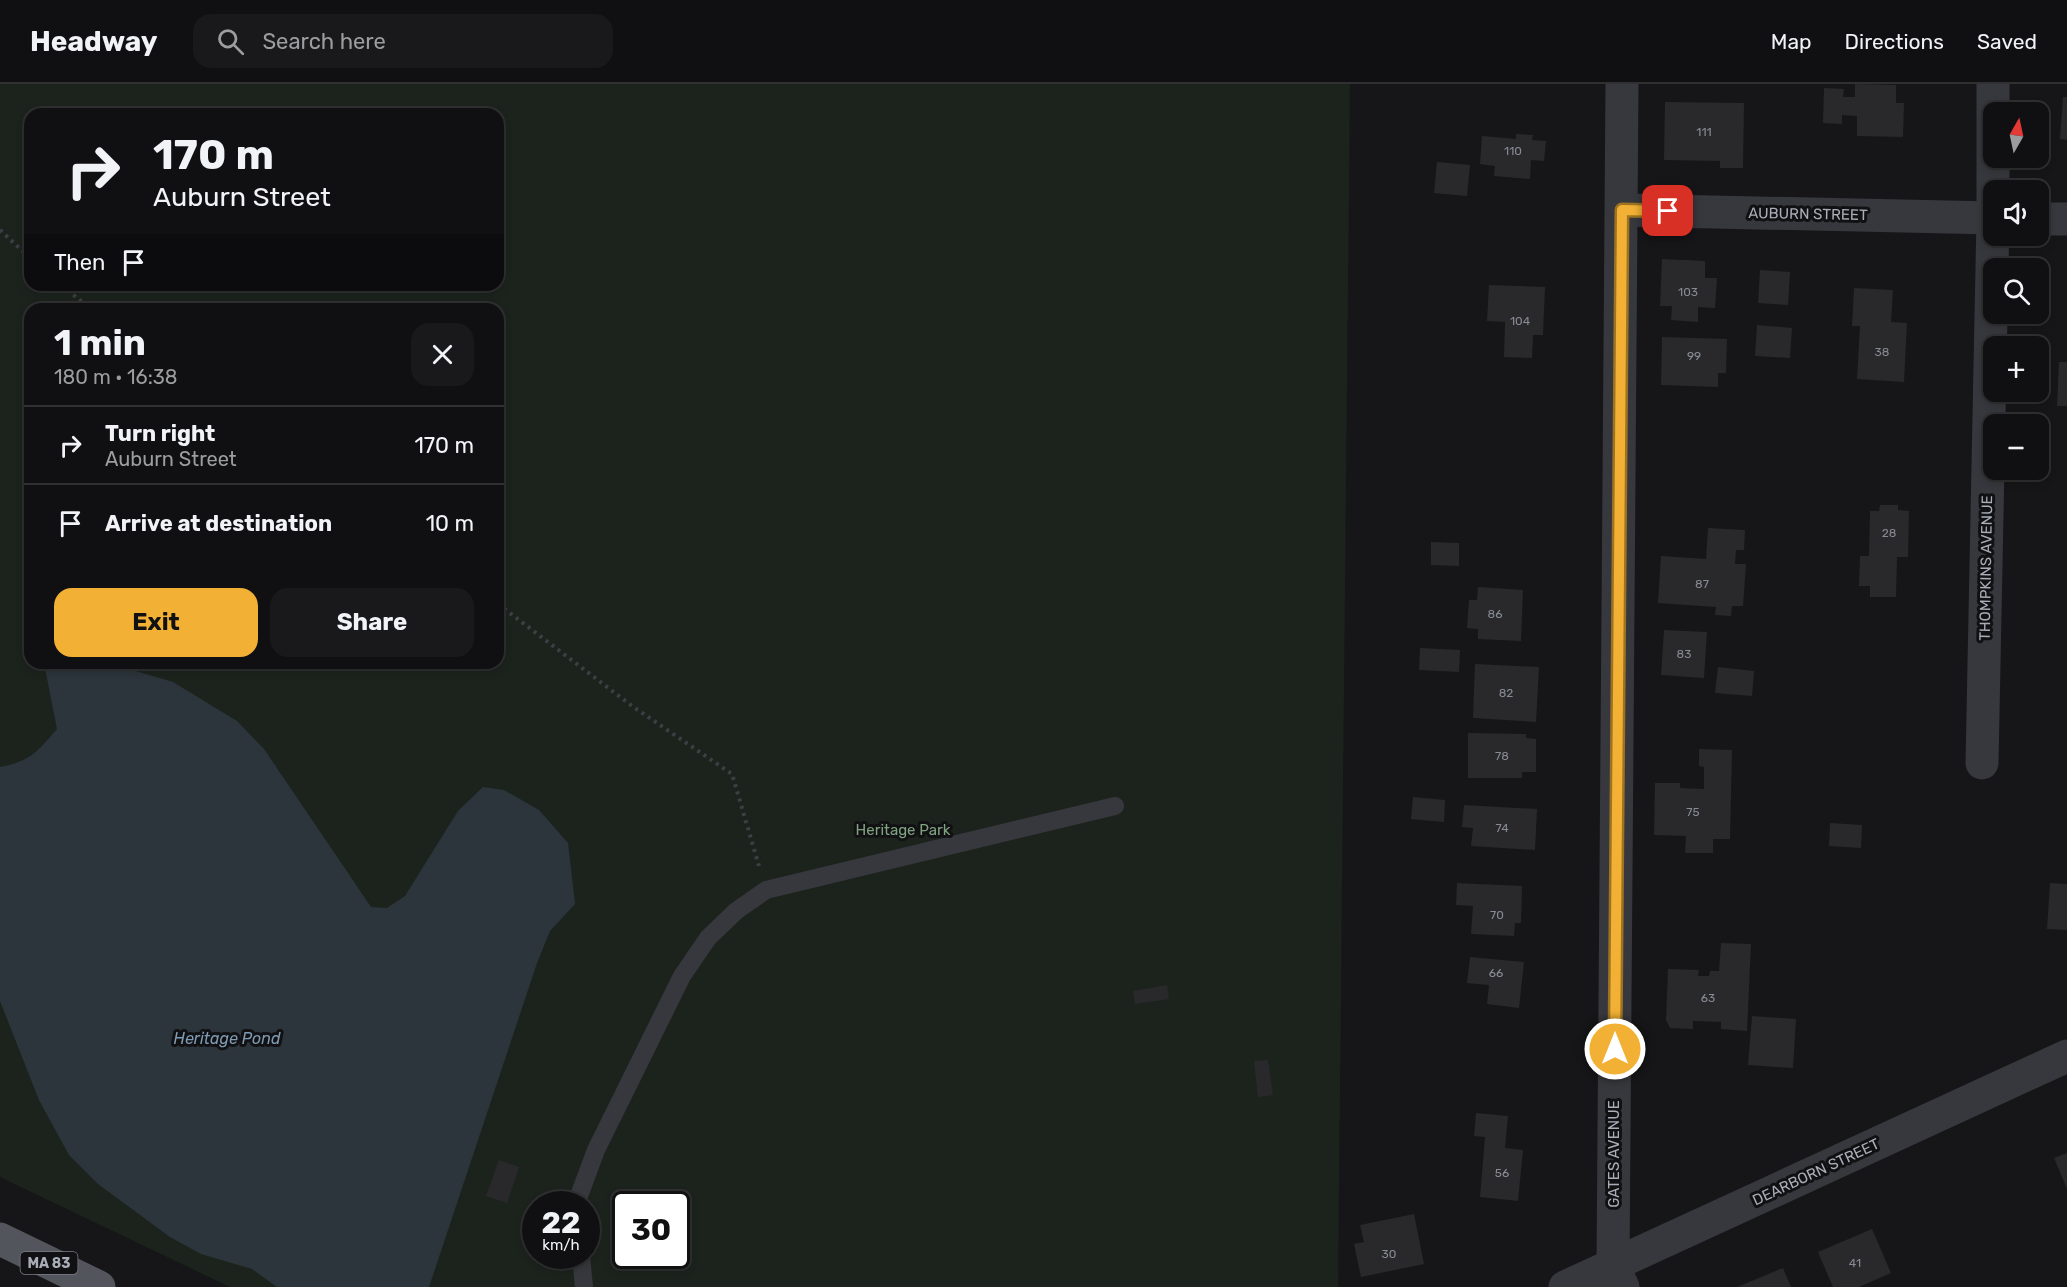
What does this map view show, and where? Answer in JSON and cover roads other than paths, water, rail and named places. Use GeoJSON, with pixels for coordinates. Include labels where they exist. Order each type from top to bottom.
{"type":"FeatureCollection","features":[{"type":"Feature","properties":{"kind":"main road","name":"MA 83"},"geometry":{"type":"LineString","coordinates":[[0,1239],[99,1287]]}},
{"type":"Feature","properties":{"kind":"street","name":"GATES AVENUE"},"geometry":{"type":"LineString","coordinates":[[1618,1276],[1622,84]]}},
{"type":"Feature","properties":{"kind":"street","name":"THOMPKINS AVENUE"},"geometry":{"type":"LineString","coordinates":[[1993,84],[1993,180]]}},
{"type":"Feature","properties":{"kind":"street","name":"AUBURN STREET"},"geometry":{"type":"LineString","coordinates":[[1622,210],[1983,218]]}},
{"type":"Feature","properties":{"kind":"street"},"geometry":{"type":"LineString","coordinates":[[2049,219],[2067,219]]}},
{"type":"Feature","properties":{"kind":"street","name":"THOMPKINS AVENUE"},"geometry":{"type":"LineString","coordinates":[[1982,764],[1992,246]]}},
{"type":"Feature","properties":{"kind":"street","name":"DEARBORN STREET"},"geometry":{"type":"LineString","coordinates":[[1565,1287],[1618,1276],[2067,1056]]}},
{"type":"Feature","properties":{"kind":"lane"},"geometry":{"type":"LineString","coordinates":[[581,1191],[597,1150],[682,976],[708,938],[736,911],[766,890],[1115,806]]}},
{"type":"Feature","properties":{"kind":"lane"},"geometry":{"type":"LineString","coordinates":[[582,1269],[584,1287]]}},
{"type":"Feature","properties":{"kind":"water","name":"Heritage Pond"},"geometry":{"type":"Polygon","coordinates":[[[45,669],[129,669],[173,682],[237,721],[264,749],[371,907],[387,908],[405,896],[458,811],[483,787],[504,790],[539,810],[568,843],[575,904],[550,931],[537,963],[429,1287],[277,1287],[252,1269],[201,1254],[170,1237],[98,1184],[69,1155],[39,1100],[0,1001],[0,767],[19,762],[33,754],[57,729],[45,669]]]}},
{"type":"Feature","properties":{"kind":"park label","name":"Heritage Park"},"geometry":{"type":"Point","coordinates":[903,830]}}]}
